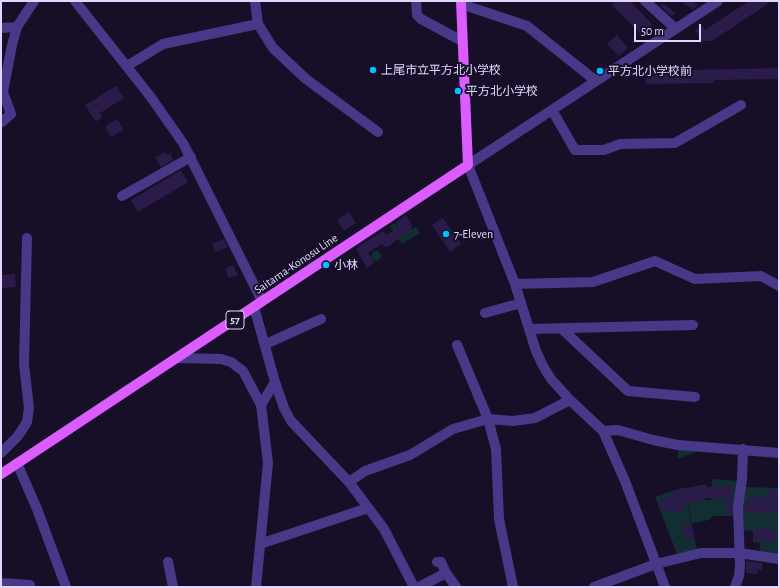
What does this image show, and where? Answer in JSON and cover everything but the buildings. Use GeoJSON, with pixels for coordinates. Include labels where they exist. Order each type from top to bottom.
{"type":"FeatureCollection","features":[{"type":"Feature","properties":{"kind":"main road"},"geometry":{"type":"LineString","coordinates":[[461,2],[468,165]]}},
{"type":"Feature","properties":{"kind":"main road","name":"Saitama-Konosu Line"},"geometry":{"type":"LineString","coordinates":[[1,474],[468,165]]}},
{"type":"Feature","properties":{"kind":"street"},"geometry":{"type":"LineString","coordinates":[[2,122],[11,114],[2,93],[12,45],[17,27],[34,1]]}},
{"type":"Feature","properties":{"kind":"street"},"geometry":{"type":"LineString","coordinates":[[75,1],[127,66],[173,128],[191,157],[258,304],[274,382],[284,408],[291,421],[349,482],[384,529],[414,587]]}},
{"type":"Feature","properties":{"kind":"street"},"geometry":{"type":"LineString","coordinates":[[255,1],[258,24],[273,48],[306,79],[378,132]]}},
{"type":"Feature","properties":{"kind":"street"},"geometry":{"type":"LineString","coordinates":[[416,1],[417,15],[421,19],[462,41]]}},
{"type":"Feature","properties":{"kind":"street"},"geometry":{"type":"LineString","coordinates":[[646,1],[676,29]]}},
{"type":"Feature","properties":{"kind":"street"},"geometry":{"type":"LineString","coordinates":[[665,587],[623,476],[603,431],[550,379],[543,366],[529,329],[515,284],[468,165],[718,1]]}},
{"type":"Feature","properties":{"kind":"street"},"geometry":{"type":"LineString","coordinates":[[461,2],[527,26],[596,81]]}},
{"type":"Feature","properties":{"kind":"street"},"geometry":{"type":"LineString","coordinates":[[127,66],[163,44],[258,24]]}},
{"type":"Feature","properties":{"kind":"street"},"geometry":{"type":"LineString","coordinates":[[1,28],[17,27]]}},
{"type":"Feature","properties":{"kind":"street"},"geometry":{"type":"LineString","coordinates":[[552,110],[575,150],[604,150],[620,144],[675,143],[741,105]]}},
{"type":"Feature","properties":{"kind":"street"},"geometry":{"type":"LineString","coordinates":[[122,196],[191,157]]}},
{"type":"Feature","properties":{"kind":"street"},"geometry":{"type":"LineString","coordinates":[[1,452],[17,437],[22,430],[27,422],[29,408],[24,364],[27,238]]}},
{"type":"Feature","properties":{"kind":"street"},"geometry":{"type":"LineString","coordinates":[[515,284],[593,282],[655,261],[695,279],[761,276],[779,286]]}},
{"type":"Feature","properties":{"kind":"street"},"geometry":{"type":"LineString","coordinates":[[484,313],[521,303]]}},
{"type":"Feature","properties":{"kind":"street"},"geometry":{"type":"LineString","coordinates":[[266,344],[321,319]]}},
{"type":"Feature","properties":{"kind":"street"},"geometry":{"type":"LineString","coordinates":[[529,329],[693,325]]}},
{"type":"Feature","properties":{"kind":"street"},"geometry":{"type":"LineString","coordinates":[[561,328],[628,391],[695,397]]}},
{"type":"Feature","properties":{"kind":"street"},"geometry":{"type":"LineString","coordinates":[[456,345],[488,419],[496,449],[498,508],[513,587]]}},
{"type":"Feature","properties":{"kind":"street"},"geometry":{"type":"LineString","coordinates":[[178,358],[221,359],[231,362],[244,371],[261,405],[268,463],[256,587]]}},
{"type":"Feature","properties":{"kind":"street"},"geometry":{"type":"LineString","coordinates":[[261,405],[274,382]]}},
{"type":"Feature","properties":{"kind":"street"},"geometry":{"type":"LineString","coordinates":[[349,482],[365,471],[420,449],[453,429],[488,419],[513,421],[535,418],[570,400]]}},
{"type":"Feature","properties":{"kind":"street"},"geometry":{"type":"LineString","coordinates":[[603,431],[618,430],[665,443],[779,453]]}},
{"type":"Feature","properties":{"kind":"street"},"geometry":{"type":"LineString","coordinates":[[735,587],[739,576],[738,507],[742,479],[743,449]]}},
{"type":"Feature","properties":{"kind":"street"},"geometry":{"type":"LineString","coordinates":[[17,463],[37,509],[66,587]]}},
{"type":"Feature","properties":{"kind":"street"},"geometry":{"type":"LineString","coordinates":[[260,544],[368,508]]}},
{"type":"Feature","properties":{"kind":"street"},"geometry":{"type":"LineString","coordinates":[[594,587],[656,564],[701,553],[739,553],[779,559]]}},
{"type":"Feature","properties":{"kind":"street"},"geometry":{"type":"LineString","coordinates":[[168,562],[173,587]]}},
{"type":"Feature","properties":{"kind":"street"},"geometry":{"type":"LineString","coordinates":[[437,562],[441,562],[446,573],[456,587]]}},
{"type":"Feature","properties":{"kind":"street"},"geometry":{"type":"LineString","coordinates":[[419,587],[446,573]]}},
{"type":"Feature","properties":{"kind":"street"},"geometry":{"type":"LineString","coordinates":[[1,583],[30,585]]}},
{"type":"Feature","properties":{"kind":"green space"},"geometry":{"type":"Polygon","coordinates":[[[395,223],[402,234],[416,227],[420,233],[402,244],[390,226],[395,223]]]}},
{"type":"Feature","properties":{"kind":"green space"},"geometry":{"type":"Polygon","coordinates":[[[374,251],[378,251],[380,252],[380,260],[374,261],[371,258],[371,254],[374,251]]]}},
{"type":"Feature","properties":{"kind":"green space"},"geometry":{"type":"Polygon","coordinates":[[[678,450],[695,450],[695,453],[678,458],[678,450]]]}},
{"type":"Feature","properties":{"kind":"green space"},"geometry":{"type":"Polygon","coordinates":[[[712,479],[739,481],[735,516],[713,516],[709,520],[692,523],[688,503],[713,499],[712,479]]]}},
{"type":"Feature","properties":{"kind":"green space"},"geometry":{"type":"Polygon","coordinates":[[[684,487],[697,550],[677,554],[655,497],[684,487]]]}},
{"type":"Feature","properties":{"kind":"green space"},"geometry":{"type":"Polygon","coordinates":[[[744,487],[779,488],[779,555],[760,552],[760,543],[753,542],[753,531],[742,530],[741,510],[744,487]]]}},
{"type":"Feature","properties":{"kind":"place","name":"上尾市立平方北小学校"},"geometry":{"type":"Point","coordinates":[373,70]}},
{"type":"Feature","properties":{"kind":"place","name":"平方北小学校前"},"geometry":{"type":"Point","coordinates":[600,71]}},
{"type":"Feature","properties":{"kind":"place","name":"平方北小学校"},"geometry":{"type":"Point","coordinates":[458,91]}},
{"type":"Feature","properties":{"kind":"place","name":"7-Eleven"},"geometry":{"type":"Point","coordinates":[446,234]}},
{"type":"Feature","properties":{"kind":"place","name":"小林"},"geometry":{"type":"Point","coordinates":[326,265]}}]}
